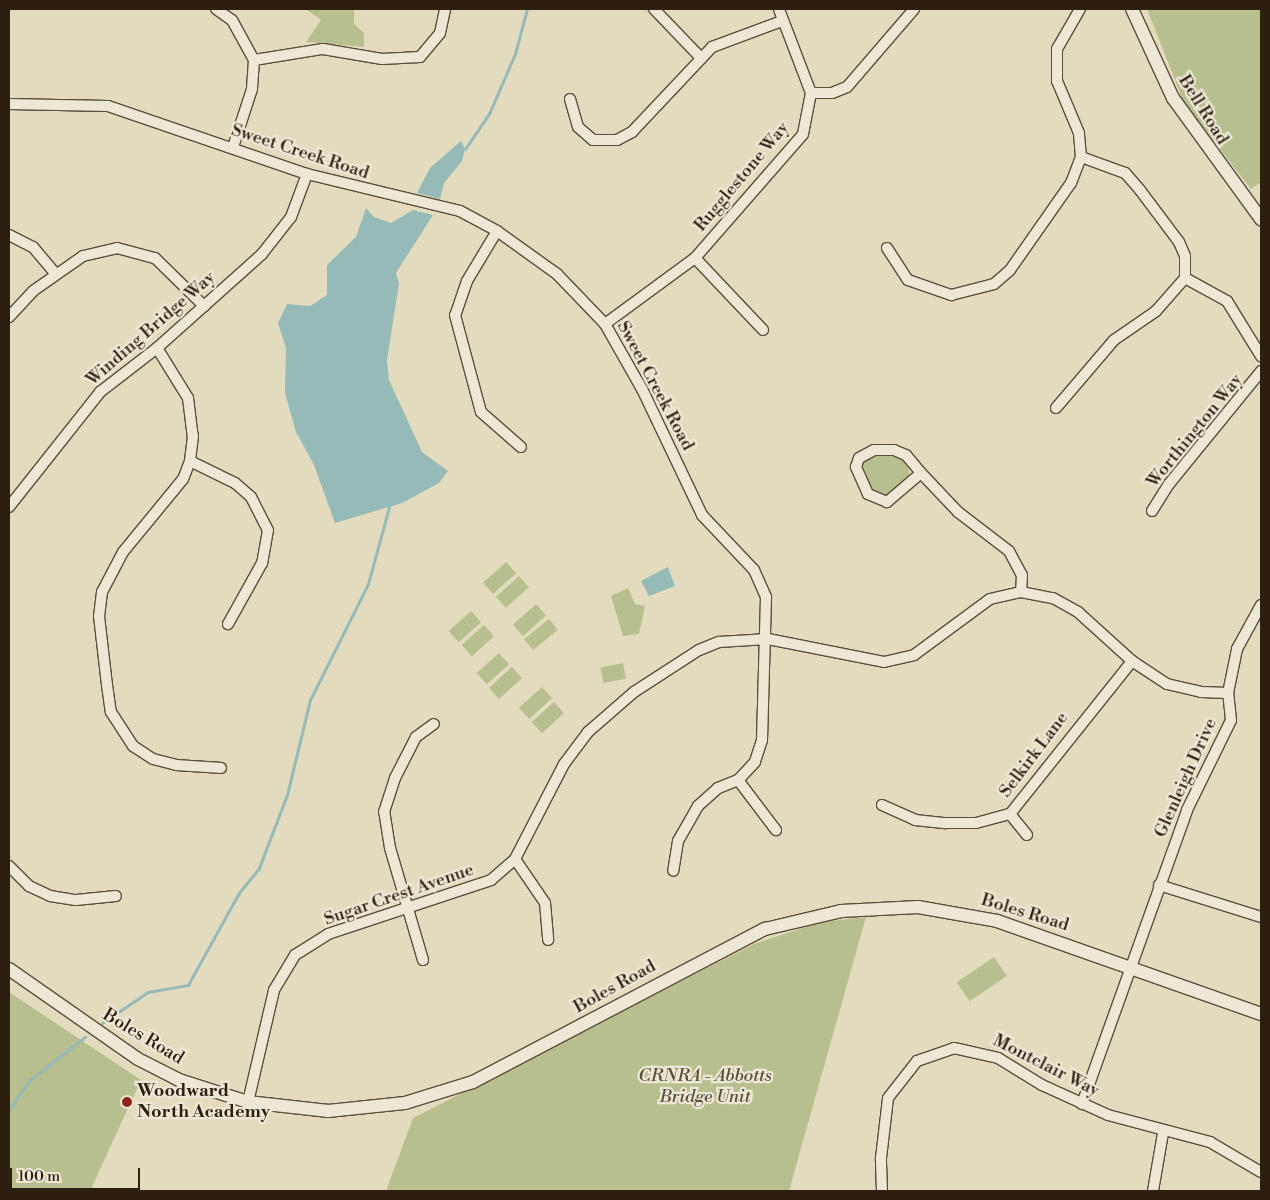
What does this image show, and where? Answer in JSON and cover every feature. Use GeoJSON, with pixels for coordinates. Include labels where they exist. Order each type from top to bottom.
{"type":"FeatureCollection","features":[{"type":"Feature","properties":{"kind":"street"},"geometry":{"type":"LineString","coordinates":[[216,9],[232,20],[254,60],[252,90],[234,147]]}},
{"type":"Feature","properties":{"kind":"street"},"geometry":{"type":"LineString","coordinates":[[254,60],[323,49],[382,59],[420,57],[440,33],[445,9]]}},
{"type":"Feature","properties":{"kind":"street"},"geometry":{"type":"LineString","coordinates":[[654,9],[699,56]]}},
{"type":"Feature","properties":{"kind":"street"},"geometry":{"type":"LineString","coordinates":[[779,9],[811,93],[832,93],[847,88],[914,9]]}},
{"type":"Feature","properties":{"kind":"street"},"geometry":{"type":"LineString","coordinates":[[887,248],[908,280],[929,290],[951,294],[994,284],[1036,236],[1071,183],[1081,157],[1079,133],[1057,73],[1057,48],[1080,9]]}},
{"type":"Feature","properties":{"kind":"street","name":"Bell Road"},"geometry":{"type":"LineString","coordinates":[[1132,9],[1173,98],[1261,219]]}},
{"type":"Feature","properties":{"kind":"street"},"geometry":{"type":"LineString","coordinates":[[570,99],[578,127],[593,140],[617,140],[632,132],[699,56],[734,36],[782,21]]}},
{"type":"Feature","properties":{"kind":"street","name":"Rugglestone Way"},"geometry":{"type":"LineString","coordinates":[[605,324],[695,258],[803,134],[811,93]]}},
{"type":"Feature","properties":{"kind":"street","name":"Sweet Creek Road"},"geometry":{"type":"LineString","coordinates":[[9,104],[108,106],[234,147],[307,174],[378,194],[425,200],[460,211],[498,231],[557,274],[605,324],[642,390],[702,515],[754,570],[763,587],[768,639],[762,740],[755,762],[738,780],[718,788],[698,806],[678,842],[673,871]]}},
{"type":"Feature","properties":{"kind":"street"},"geometry":{"type":"LineString","coordinates":[[1056,408],[1114,340],[1156,311],[1185,278],[1185,256],[1179,242],[1140,190],[1125,173],[1081,157]]}},
{"type":"Feature","properties":{"kind":"street","name":"Winding Bridge Way"},"geometry":{"type":"LineString","coordinates":[[9,507],[100,392],[157,348],[278,236],[291,217],[307,174]]}},
{"type":"Feature","properties":{"kind":"street"},"geometry":{"type":"LineString","coordinates":[[498,231],[467,281],[455,315],[481,412],[521,447]]}},
{"type":"Feature","properties":{"kind":"street"},"geometry":{"type":"LineString","coordinates":[[9,235],[33,247],[56,274]]}},
{"type":"Feature","properties":{"kind":"street"},"geometry":{"type":"LineString","coordinates":[[9,317],[56,274],[98,251],[136,251],[169,268],[204,306]]}},
{"type":"Feature","properties":{"kind":"street"},"geometry":{"type":"LineString","coordinates":[[695,258],[763,330]]}},
{"type":"Feature","properties":{"kind":"street"},"geometry":{"type":"LineString","coordinates":[[1185,278],[1227,301],[1261,356]]}},
{"type":"Feature","properties":{"kind":"street"},"geometry":{"type":"LineString","coordinates":[[157,348],[188,398],[193,436],[190,461],[183,479],[110,572],[102,592],[100,626],[111,712],[133,746],[153,759],[177,765],[221,768]]}},
{"type":"Feature","properties":{"kind":"street","name":"Worthington Way"},"geometry":{"type":"LineString","coordinates":[[1152,512],[1169,484],[1261,371]]}},
{"type":"Feature","properties":{"kind":"street"},"geometry":{"type":"LineString","coordinates":[[921,473],[888,502],[868,494],[856,467],[866,452],[894,450],[906,455],[958,512],[1009,551],[1022,575],[1021,592]]}},
{"type":"Feature","properties":{"kind":"street"},"geometry":{"type":"LineString","coordinates":[[190,461],[235,483],[251,497],[268,530],[262,562],[228,624]]}},
{"type":"Feature","properties":{"kind":"street","name":"Sugar Crest Avenue"},"geometry":{"type":"LineString","coordinates":[[248,1102],[274,990],[295,955],[328,934],[409,911],[491,880],[515,859],[564,764],[604,716],[699,650],[719,642],[768,639],[884,662],[914,654],[990,598],[1021,592],[1053,598],[1078,612],[1132,661],[1167,684],[1228,693]]}},
{"type":"Feature","properties":{"kind":"street","name":"Glenleigh Drive"},"geometry":{"type":"LineString","coordinates":[[1082,1104],[1133,967],[1159,885],[1187,810],[1231,720],[1228,693],[1237,649],[1261,605]]}},
{"type":"Feature","properties":{"kind":"street","name":"Selkirk Lane"},"geometry":{"type":"LineString","coordinates":[[882,805],[915,820],[946,823],[976,823],[1010,814],[1132,661]]}},
{"type":"Feature","properties":{"kind":"street"},"geometry":{"type":"LineString","coordinates":[[423,960],[390,848],[384,812],[395,778],[416,737],[434,724]]}},
{"type":"Feature","properties":{"kind":"street"},"geometry":{"type":"LineString","coordinates":[[738,780],[776,830]]}},
{"type":"Feature","properties":{"kind":"street"},"geometry":{"type":"LineString","coordinates":[[1010,814],[1027,835]]}},
{"type":"Feature","properties":{"kind":"street"},"geometry":{"type":"LineString","coordinates":[[515,859],[545,903],[548,940]]}},
{"type":"Feature","properties":{"kind":"street"},"geometry":{"type":"LineString","coordinates":[[9,866],[29,886],[50,896],[76,900],[116,896]]}},
{"type":"Feature","properties":{"kind":"street"},"geometry":{"type":"LineString","coordinates":[[1159,885],[1261,917]]}},
{"type":"Feature","properties":{"kind":"street","name":"Boles Road"},"geometry":{"type":"LineString","coordinates":[[9,969],[138,1059],[178,1080],[248,1102],[328,1111],[387,1106],[442,1093],[505,1066],[765,929],[841,910],[918,907],[958,912],[1133,967],[1261,1014]]}},
{"type":"Feature","properties":{"kind":"street","name":"Montclair Way"},"geometry":{"type":"LineString","coordinates":[[882,1191],[881,1158],[888,1098],[903,1074],[934,1052],[954,1048],[983,1052],[1082,1104],[1163,1133],[1210,1142],[1261,1172]]}},
{"type":"Feature","properties":{"kind":"street"},"geometry":{"type":"LineString","coordinates":[[1153,1191],[1163,1133]]}},
{"type":"Feature","properties":{"kind":"green space"},"geometry":{"type":"Polygon","coordinates":[[[306,9],[354,9],[354,24],[364,33],[364,47],[306,42],[321,20],[306,9]]]}},
{"type":"Feature","properties":{"kind":"green space"},"geometry":{"type":"Polygon","coordinates":[[[1147,9],[1261,9],[1261,182],[1251,189],[1184,103],[1147,9]]]}},
{"type":"Feature","properties":{"kind":"green space"},"geometry":{"type":"Polygon","coordinates":[[[891,454],[907,462],[910,476],[884,497],[874,493],[861,462],[872,455],[891,454]]]}},
{"type":"Feature","properties":{"kind":"green space"},"geometry":{"type":"Polygon","coordinates":[[[506,562],[516,573],[493,594],[483,583],[506,562]]]}},
{"type":"Feature","properties":{"kind":"green space"},"geometry":{"type":"Polygon","coordinates":[[[519,576],[529,587],[506,608],[496,597],[519,576]]]}},
{"type":"Feature","properties":{"kind":"green space"},"geometry":{"type":"Polygon","coordinates":[[[628,588],[635,604],[645,606],[639,634],[623,636],[611,596],[628,588]]]}},
{"type":"Feature","properties":{"kind":"green space"},"geometry":{"type":"Polygon","coordinates":[[[536,604],[546,615],[523,636],[513,625],[536,604]]]}},
{"type":"Feature","properties":{"kind":"green space"},"geometry":{"type":"Polygon","coordinates":[[[471,611],[481,622],[459,642],[449,631],[471,611]]]}},
{"type":"Feature","properties":{"kind":"green space"},"geometry":{"type":"Polygon","coordinates":[[[549,619],[558,630],[533,650],[524,639],[549,619]]]}},
{"type":"Feature","properties":{"kind":"green space"},"geometry":{"type":"Polygon","coordinates":[[[484,625],[494,636],[472,656],[462,645],[484,625]]]}},
{"type":"Feature","properties":{"kind":"green space"},"geometry":{"type":"Polygon","coordinates":[[[499,653],[509,664],[487,684],[477,673],[499,653]]]}},
{"type":"Feature","properties":{"kind":"green space"},"geometry":{"type":"Polygon","coordinates":[[[623,663],[626,679],[603,683],[600,667],[623,663]]]}},
{"type":"Feature","properties":{"kind":"green space"},"geometry":{"type":"Polygon","coordinates":[[[512,667],[522,678],[499,699],[489,688],[512,667]]]}},
{"type":"Feature","properties":{"kind":"green space"},"geometry":{"type":"Polygon","coordinates":[[[542,687],[552,698],[529,719],[519,708],[542,687]]]}},
{"type":"Feature","properties":{"kind":"green space"},"geometry":{"type":"Polygon","coordinates":[[[554,702],[564,713],[542,733],[532,722],[554,702]]]}},
{"type":"Feature","properties":{"kind":"green space","name":"CRNRA - Abbotts Bridge Unit"},"geometry":{"type":"Polygon","coordinates":[[[866,917],[789,1191],[386,1191],[413,1118],[754,944],[821,922],[866,917]]]}},
{"type":"Feature","properties":{"kind":"green space"},"geometry":{"type":"Polygon","coordinates":[[[994,957],[1007,976],[970,1001],[957,982],[994,957]]]}},
{"type":"Feature","properties":{"kind":"green space"},"geometry":{"type":"Polygon","coordinates":[[[9,992],[141,1080],[90,1191],[9,1191],[9,992]]]}},
{"type":"Feature","properties":{"kind":"water"},"geometry":{"type":"Polygon","coordinates":[[[461,141],[465,149],[462,161],[444,183],[440,199],[417,193],[430,168],[461,141]]]}},
{"type":"Feature","properties":{"kind":"water"},"geometry":{"type":"Polygon","coordinates":[[[366,208],[374,217],[391,223],[413,210],[433,215],[396,273],[399,283],[387,360],[389,380],[422,452],[448,471],[439,483],[402,503],[335,523],[314,465],[296,432],[285,393],[286,348],[278,323],[287,304],[310,306],[327,295],[327,265],[356,237],[366,208]]]}},
{"type":"Feature","properties":{"kind":"water"},"geometry":{"type":"Polygon","coordinates":[[[668,567],[675,586],[649,596],[641,581],[668,567]]]}},
{"type":"Feature","properties":{"kind":"waterway"},"geometry":{"type":"LineString","coordinates":[[465,149],[489,114],[515,54],[527,9]]}},
{"type":"Feature","properties":{"kind":"waterway"},"geometry":{"type":"LineString","coordinates":[[102,1023],[148,992],[188,985],[239,893],[259,868],[287,795],[310,700],[368,584],[389,507]]}},
{"type":"Feature","properties":{"kind":"waterway"},"geometry":{"type":"LineString","coordinates":[[9,1110],[30,1080],[85,1037]]}},
{"type":"Feature","properties":{"kind":"place","name":"Woodward North Academy"},"geometry":{"type":"Point","coordinates":[127,1102]}}]}
